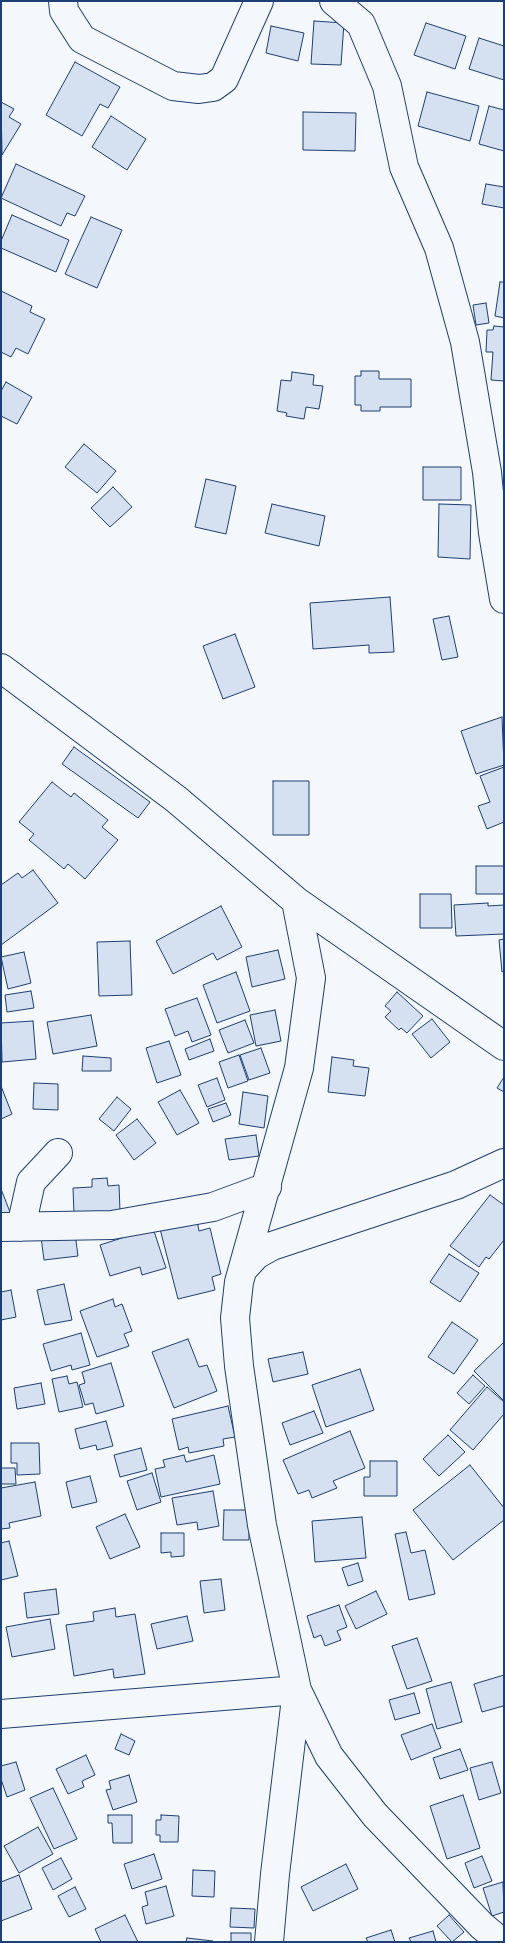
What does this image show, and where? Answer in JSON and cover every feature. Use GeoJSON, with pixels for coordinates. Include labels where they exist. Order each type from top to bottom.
{"type":"FeatureCollection","features":[{"type":"Feature","properties":{"kind":"street"},"geometry":{"type":"LineString","coordinates":[[63,1],[64,11],[82,39],[173,86],[199,88],[213,87],[224,79],[259,1]]}},
{"type":"Feature","properties":{"kind":"street"},"geometry":{"type":"LineString","coordinates":[[334,1],[361,24],[387,86],[404,167],[439,248],[465,342],[487,472],[493,533],[504,599]]}},
{"type":"Feature","properties":{"kind":"street"},"geometry":{"type":"LineString","coordinates":[[493,533],[504,488]]}},
{"type":"Feature","properties":{"kind":"street"},"geometry":{"type":"LineString","coordinates":[[1,668],[176,799],[296,901],[504,1046]]}},
{"type":"Feature","properties":{"kind":"street"},"geometry":{"type":"LineString","coordinates":[[296,901],[311,978],[300,1068],[245,1267],[239,1282],[235,1318],[239,1366],[262,1525],[297,1690],[329,1756],[375,1815],[482,1926],[501,1942]]}},
{"type":"Feature","properties":{"kind":"street"},"geometry":{"type":"LineString","coordinates":[[58,1153],[31,1182],[11,1227],[112,1225],[213,1206],[267,1187]]}},
{"type":"Feature","properties":{"kind":"street"},"geometry":{"type":"LineString","coordinates":[[245,1267],[256,1255],[272,1246],[456,1185],[504,1163]]}},
{"type":"Feature","properties":{"kind":"street"},"geometry":{"type":"LineString","coordinates":[[1,1714],[297,1690]]}},
{"type":"Feature","properties":{"kind":"street"},"geometry":{"type":"LineString","coordinates":[[269,1942],[275,1874],[297,1690]]}},
{"type":"Feature","properties":{"kind":"building"},"geometry":{"type":"Polygon","coordinates":[[[314,21],[344,23],[341,65],[311,64],[314,21]]]}},
{"type":"Feature","properties":{"kind":"building"},"geometry":{"type":"Polygon","coordinates":[[[426,23],[466,36],[455,69],[414,55],[426,23]]]}},
{"type":"Feature","properties":{"kind":"building"},"geometry":{"type":"Polygon","coordinates":[[[271,26],[304,33],[298,61],[266,53],[271,26]]]}},
{"type":"Feature","properties":{"kind":"building"},"geometry":{"type":"Polygon","coordinates":[[[479,38],[504,46],[504,80],[469,69],[479,38]]]}},
{"type":"Feature","properties":{"kind":"building"},"geometry":{"type":"Polygon","coordinates":[[[75,62],[120,87],[108,108],[100,104],[82,136],[46,115],[75,62]]]}},
{"type":"Feature","properties":{"kind":"building"},"geometry":{"type":"Polygon","coordinates":[[[427,92],[479,106],[470,141],[418,126],[427,92]]]}},
{"type":"Feature","properties":{"kind":"building"},"geometry":{"type":"Polygon","coordinates":[[[1,102],[14,109],[9,117],[21,124],[2,155],[1,102]]]}},
{"type":"Feature","properties":{"kind":"building"},"geometry":{"type":"Polygon","coordinates":[[[489,106],[504,110],[504,151],[479,144],[489,106]]]}},
{"type":"Feature","properties":{"kind":"building"},"geometry":{"type":"Polygon","coordinates":[[[303,112],[356,113],[355,151],[303,150],[303,112]]]}},
{"type":"Feature","properties":{"kind":"building"},"geometry":{"type":"Polygon","coordinates":[[[111,116],[146,139],[127,170],[92,147],[111,116]]]}},
{"type":"Feature","properties":{"kind":"building"},"geometry":{"type":"Polygon","coordinates":[[[16,164],[85,196],[75,216],[67,213],[61,226],[1,198],[16,164]]]}},
{"type":"Feature","properties":{"kind":"building"},"geometry":{"type":"Polygon","coordinates":[[[486,184],[504,187],[504,208],[482,204],[486,184]]]}},
{"type":"Feature","properties":{"kind":"building"},"geometry":{"type":"Polygon","coordinates":[[[12,215],[69,240],[56,272],[1,248],[1,241],[12,215]]]}},
{"type":"Feature","properties":{"kind":"building"},"geometry":{"type":"Polygon","coordinates":[[[91,217],[122,230],[97,288],[65,274],[91,217]]]}},
{"type":"Feature","properties":{"kind":"building"},"geometry":{"type":"Polygon","coordinates":[[[500,282],[504,282],[504,318],[495,316],[500,282]]]}},
{"type":"Feature","properties":{"kind":"building"},"geometry":{"type":"Polygon","coordinates":[[[1,291],[32,306],[30,312],[45,319],[28,354],[16,348],[11,357],[1,352],[1,291]]]}},
{"type":"Feature","properties":{"kind":"building"},"geometry":{"type":"Polygon","coordinates":[[[486,303],[489,323],[476,325],[473,305],[486,303]]]}},
{"type":"Feature","properties":{"kind":"building"},"geometry":{"type":"Polygon","coordinates":[[[494,326],[504,327],[504,381],[491,380],[493,352],[486,352],[487,330],[493,330],[494,326]]]}},
{"type":"Feature","properties":{"kind":"building"},"geometry":{"type":"Polygon","coordinates":[[[361,371],[379,371],[379,379],[411,379],[411,407],[380,407],[380,411],[361,411],[361,405],[355,405],[355,376],[361,376],[361,371]]]}},
{"type":"Feature","properties":{"kind":"building"},"geometry":{"type":"Polygon","coordinates":[[[292,372],[314,375],[313,385],[323,386],[319,409],[306,407],[304,419],[286,416],[287,413],[277,411],[281,380],[291,381],[292,372]]]}},
{"type":"Feature","properties":{"kind":"building"},"geometry":{"type":"Polygon","coordinates":[[[6,382],[32,397],[17,424],[1,416],[1,391],[6,382]]]}},
{"type":"Feature","properties":{"kind":"building"},"geometry":{"type":"Polygon","coordinates":[[[84,444],[116,471],[97,493],[65,467],[84,444]]]}},
{"type":"Feature","properties":{"kind":"building"},"geometry":{"type":"Polygon","coordinates":[[[423,467],[461,467],[461,500],[423,500],[423,467]]]}},
{"type":"Feature","properties":{"kind":"building"},"geometry":{"type":"Polygon","coordinates":[[[206,479],[236,486],[226,534],[195,527],[206,479]]]}},
{"type":"Feature","properties":{"kind":"building"},"geometry":{"type":"Polygon","coordinates":[[[113,487],[132,507],[110,527],[91,508],[113,487]]]}},
{"type":"Feature","properties":{"kind":"building"},"geometry":{"type":"Polygon","coordinates":[[[272,504],[325,516],[319,546],[265,533],[272,504]]]}},
{"type":"Feature","properties":{"kind":"building"},"geometry":{"type":"Polygon","coordinates":[[[439,504],[471,505],[470,559],[438,557],[439,504]]]}},
{"type":"Feature","properties":{"kind":"building"},"geometry":{"type":"Polygon","coordinates":[[[390,597],[394,652],[369,653],[369,645],[313,649],[310,603],[390,597]]]}},
{"type":"Feature","properties":{"kind":"building"},"geometry":{"type":"Polygon","coordinates":[[[449,616],[458,657],[442,660],[433,619],[449,616]]]}},
{"type":"Feature","properties":{"kind":"building"},"geometry":{"type":"Polygon","coordinates":[[[235,634],[255,687],[223,699],[203,646],[235,634]]]}},
{"type":"Feature","properties":{"kind":"building"},"geometry":{"type":"Polygon","coordinates":[[[502,717],[504,765],[476,774],[461,731],[502,717]]]}},
{"type":"Feature","properties":{"kind":"building"},"geometry":{"type":"Polygon","coordinates":[[[74,747],[150,802],[138,818],[62,764],[74,747]]]}},
{"type":"Feature","properties":{"kind":"building"},"geometry":{"type":"Polygon","coordinates":[[[504,767],[504,822],[487,829],[478,806],[490,802],[480,776],[504,767]]]}},
{"type":"Feature","properties":{"kind":"building"},"geometry":{"type":"Polygon","coordinates":[[[273,781],[309,781],[309,835],[273,835],[273,781]]]}},
{"type":"Feature","properties":{"kind":"building"},"geometry":{"type":"Polygon","coordinates":[[[52,782],[71,797],[74,793],[108,820],[102,827],[118,840],[85,879],[68,864],[64,869],[29,840],[34,834],[19,822],[52,782]]]}},
{"type":"Feature","properties":{"kind":"building"},"geometry":{"type":"Polygon","coordinates":[[[476,866],[504,866],[504,894],[476,894],[476,866]]]}},
{"type":"Feature","properties":{"kind":"building"},"geometry":{"type":"Polygon","coordinates":[[[33,870],[58,903],[1,945],[1,885],[18,873],[22,878],[33,870]]]}},
{"type":"Feature","properties":{"kind":"building"},"geometry":{"type":"Polygon","coordinates":[[[420,894],[451,894],[452,928],[420,928],[420,894]]]}},
{"type":"Feature","properties":{"kind":"building"},"geometry":{"type":"Polygon","coordinates":[[[488,903],[488,906],[504,905],[504,934],[456,936],[454,905],[488,903]]]}},
{"type":"Feature","properties":{"kind":"building"},"geometry":{"type":"Polygon","coordinates":[[[221,906],[242,947],[217,960],[213,953],[173,974],[156,941],[221,906]]]}},
{"type":"Feature","properties":{"kind":"building"},"geometry":{"type":"Polygon","coordinates":[[[504,939],[504,971],[502,972],[499,940],[504,939]]]}},
{"type":"Feature","properties":{"kind":"building"},"geometry":{"type":"Polygon","coordinates":[[[130,941],[132,995],[99,996],[97,942],[130,941]]]}},
{"type":"Feature","properties":{"kind":"building"},"geometry":{"type":"Polygon","coordinates":[[[278,950],[285,979],[252,987],[246,957],[278,950]]]}},
{"type":"Feature","properties":{"kind":"building"},"geometry":{"type":"Polygon","coordinates":[[[24,952],[31,983],[8,989],[1,957],[24,952]]]}},
{"type":"Feature","properties":{"kind":"building"},"geometry":{"type":"Polygon","coordinates":[[[236,972],[250,1011],[217,1023],[203,985],[236,972]]]}},
{"type":"Feature","properties":{"kind":"building"},"geometry":{"type":"Polygon","coordinates":[[[31,991],[34,1008],[7,1012],[5,995],[31,991]]]}},
{"type":"Feature","properties":{"kind":"building"},"geometry":{"type":"Polygon","coordinates":[[[397,992],[423,1016],[407,1033],[401,1028],[399,1030],[385,1017],[391,1011],[385,1006],[397,992]]]}},
{"type":"Feature","properties":{"kind":"building"},"geometry":{"type":"Polygon","coordinates":[[[197,998],[211,1035],[192,1042],[188,1031],[175,1036],[165,1009],[197,998]]]}},
{"type":"Feature","properties":{"kind":"building"},"geometry":{"type":"Polygon","coordinates":[[[275,1010],[281,1041],[256,1046],[250,1015],[275,1010]]]}},
{"type":"Feature","properties":{"kind":"building"},"geometry":{"type":"Polygon","coordinates":[[[91,1015],[97,1046],[53,1054],[47,1022],[91,1015]]]}},
{"type":"Feature","properties":{"kind":"building"},"geometry":{"type":"Polygon","coordinates":[[[432,1019],[450,1042],[431,1058],[412,1034],[432,1019]]]}},
{"type":"Feature","properties":{"kind":"building"},"geometry":{"type":"Polygon","coordinates":[[[245,1020],[254,1043],[228,1053],[219,1030],[245,1020]]]}},
{"type":"Feature","properties":{"kind":"building"},"geometry":{"type":"Polygon","coordinates":[[[33,1021],[36,1059],[2,1062],[1,1023],[33,1021]]]}},
{"type":"Feature","properties":{"kind":"building"},"geometry":{"type":"Polygon","coordinates":[[[210,1039],[214,1051],[189,1060],[185,1049],[210,1039]]]}},
{"type":"Feature","properties":{"kind":"building"},"geometry":{"type":"Polygon","coordinates":[[[169,1041],[181,1075],[157,1083],[146,1048],[169,1041]]]}},
{"type":"Feature","properties":{"kind":"building"},"geometry":{"type":"Polygon","coordinates":[[[261,1048],[270,1073],[249,1080],[240,1055],[261,1048]]]}},
{"type":"Feature","properties":{"kind":"building"},"geometry":{"type":"Polygon","coordinates":[[[239,1055],[248,1081],[228,1088],[219,1062],[239,1055]]]}},
{"type":"Feature","properties":{"kind":"building"},"geometry":{"type":"Polygon","coordinates":[[[83,1056],[111,1058],[111,1071],[82,1071],[83,1056]]]}},
{"type":"Feature","properties":{"kind":"building"},"geometry":{"type":"Polygon","coordinates":[[[332,1057],[354,1060],[353,1066],[369,1068],[365,1096],[328,1092],[332,1057]]]}},
{"type":"Feature","properties":{"kind":"building"},"geometry":{"type":"Polygon","coordinates":[[[504,1077],[504,1092],[497,1088],[504,1077]]]}},
{"type":"Feature","properties":{"kind":"building"},"geometry":{"type":"Polygon","coordinates":[[[217,1078],[225,1100],[207,1107],[198,1085],[217,1078]]]}},
{"type":"Feature","properties":{"kind":"building"},"geometry":{"type":"Polygon","coordinates":[[[34,1083],[58,1084],[58,1110],[33,1109],[34,1083]]]}},
{"type":"Feature","properties":{"kind":"building"},"geometry":{"type":"Polygon","coordinates":[[[1,1086],[12,1114],[1,1119],[1,1086]]]}},
{"type":"Feature","properties":{"kind":"building"},"geometry":{"type":"Polygon","coordinates":[[[180,1090],[199,1123],[177,1135],[158,1102],[180,1090]]]}},
{"type":"Feature","properties":{"kind":"building"},"geometry":{"type":"Polygon","coordinates":[[[243,1092],[268,1096],[264,1128],[239,1124],[243,1092]]]}},
{"type":"Feature","properties":{"kind":"building"},"geometry":{"type":"Polygon","coordinates":[[[117,1097],[131,1109],[114,1131],[99,1119],[117,1097]]]}},
{"type":"Feature","properties":{"kind":"building"},"geometry":{"type":"Polygon","coordinates":[[[226,1103],[231,1115],[213,1122],[208,1109],[226,1103]]]}},
{"type":"Feature","properties":{"kind":"building"},"geometry":{"type":"Polygon","coordinates":[[[137,1119],[156,1143],[134,1160],[116,1135],[137,1119]]]}},
{"type":"Feature","properties":{"kind":"building"},"geometry":{"type":"Polygon","coordinates":[[[256,1135],[259,1156],[229,1160],[225,1139],[256,1135]]]}},
{"type":"Feature","properties":{"kind":"building"},"geometry":{"type":"Polygon","coordinates":[[[107,1178],[108,1186],[119,1185],[120,1211],[74,1214],[73,1188],[92,1187],[92,1179],[107,1178]]]}},
{"type":"Feature","properties":{"kind":"building"},"geometry":{"type":"Polygon","coordinates":[[[1,1189],[10,1212],[1,1215],[1,1189]]]}},
{"type":"Feature","properties":{"kind":"building"},"geometry":{"type":"Polygon","coordinates":[[[490,1195],[504,1205],[504,1240],[489,1259],[486,1257],[479,1267],[450,1246],[490,1195]]]}},
{"type":"Feature","properties":{"kind":"building"},"geometry":{"type":"Polygon","coordinates":[[[197,1220],[199,1231],[210,1228],[221,1274],[212,1277],[215,1290],[178,1299],[160,1229],[197,1220]]]}},
{"type":"Feature","properties":{"kind":"building"},"geometry":{"type":"Polygon","coordinates":[[[153,1228],[166,1268],[142,1275],[140,1267],[110,1276],[100,1245],[153,1228]]]}},
{"type":"Feature","properties":{"kind":"building"},"geometry":{"type":"Polygon","coordinates":[[[75,1233],[78,1256],[44,1260],[41,1237],[75,1233]]]}},
{"type":"Feature","properties":{"kind":"building"},"geometry":{"type":"Polygon","coordinates":[[[449,1254],[479,1273],[460,1302],[430,1282],[449,1254]]]}},
{"type":"Feature","properties":{"kind":"building"},"geometry":{"type":"Polygon","coordinates":[[[64,1284],[72,1320],[45,1325],[37,1290],[64,1284]]]}},
{"type":"Feature","properties":{"kind":"building"},"geometry":{"type":"Polygon","coordinates":[[[11,1290],[16,1317],[1,1320],[1,1292],[11,1290]]]}},
{"type":"Feature","properties":{"kind":"building"},"geometry":{"type":"Polygon","coordinates":[[[113,1299],[115,1307],[122,1304],[132,1331],[124,1334],[129,1346],[97,1357],[80,1311],[113,1299]]]}},
{"type":"Feature","properties":{"kind":"building"},"geometry":{"type":"Polygon","coordinates":[[[452,1322],[478,1340],[454,1374],[428,1357],[452,1322]]]}},
{"type":"Feature","properties":{"kind":"building"},"geometry":{"type":"Polygon","coordinates":[[[81,1333],[90,1365],[72,1370],[71,1365],[51,1371],[43,1344],[81,1333]]]}},
{"type":"Feature","properties":{"kind":"building"},"geometry":{"type":"Polygon","coordinates":[[[188,1339],[199,1367],[207,1365],[217,1391],[174,1408],[152,1352],[188,1339]]]}},
{"type":"Feature","properties":{"kind":"building"},"geometry":{"type":"Polygon","coordinates":[[[504,1342],[504,1401],[474,1371],[504,1342]]]}},
{"type":"Feature","properties":{"kind":"building"},"geometry":{"type":"Polygon","coordinates":[[[303,1352],[308,1374],[273,1382],[268,1359],[303,1352]]]}},
{"type":"Feature","properties":{"kind":"building"},"geometry":{"type":"Polygon","coordinates":[[[111,1363],[124,1406],[96,1414],[93,1403],[85,1405],[79,1385],[85,1383],[82,1372],[111,1363]]]}},
{"type":"Feature","properties":{"kind":"building"},"geometry":{"type":"Polygon","coordinates":[[[360,1369],[374,1410],[326,1427],[312,1385],[360,1369]]]}},
{"type":"Feature","properties":{"kind":"building"},"geometry":{"type":"Polygon","coordinates":[[[473,1375],[485,1386],[469,1404],[457,1393],[473,1375]]]}},
{"type":"Feature","properties":{"kind":"building"},"geometry":{"type":"Polygon","coordinates":[[[67,1376],[69,1384],[77,1382],[83,1407],[59,1412],[52,1379],[67,1376]]]}},
{"type":"Feature","properties":{"kind":"building"},"geometry":{"type":"Polygon","coordinates":[[[41,1383],[45,1404],[17,1409],[14,1388],[41,1383]]]}},
{"type":"Feature","properties":{"kind":"building"},"geometry":{"type":"Polygon","coordinates":[[[487,1387],[504,1402],[504,1414],[473,1450],[450,1430],[487,1387]]]}},
{"type":"Feature","properties":{"kind":"building"},"geometry":{"type":"Polygon","coordinates":[[[228,1406],[235,1437],[223,1439],[224,1446],[189,1453],[188,1447],[179,1450],[172,1419],[228,1406]]]}},
{"type":"Feature","properties":{"kind":"building"},"geometry":{"type":"Polygon","coordinates":[[[314,1411],[323,1433],[290,1445],[282,1423],[314,1411]]]}},
{"type":"Feature","properties":{"kind":"building"},"geometry":{"type":"Polygon","coordinates":[[[106,1421],[113,1446],[97,1450],[96,1445],[80,1449],[75,1429],[106,1421]]]}},
{"type":"Feature","properties":{"kind":"building"},"geometry":{"type":"Polygon","coordinates":[[[350,1431],[365,1468],[333,1481],[337,1488],[312,1498],[309,1490],[298,1494],[283,1460],[350,1431]]]}},
{"type":"Feature","properties":{"kind":"building"},"geometry":{"type":"Polygon","coordinates":[[[448,1435],[465,1452],[439,1476],[423,1459],[448,1435]]]}},
{"type":"Feature","properties":{"kind":"building"},"geometry":{"type":"Polygon","coordinates":[[[11,1443],[39,1443],[40,1474],[17,1475],[17,1463],[11,1463],[11,1443]]]}},
{"type":"Feature","properties":{"kind":"building"},"geometry":{"type":"Polygon","coordinates":[[[141,1448],[147,1470],[120,1477],[114,1455],[141,1448]]]}},
{"type":"Feature","properties":{"kind":"building"},"geometry":{"type":"Polygon","coordinates":[[[184,1455],[186,1462],[214,1455],[220,1484],[161,1497],[155,1469],[165,1467],[163,1460],[184,1455]]]}},
{"type":"Feature","properties":{"kind":"building"},"geometry":{"type":"Polygon","coordinates":[[[370,1461],[397,1461],[397,1496],[364,1496],[364,1477],[370,1477],[370,1461]]]}},
{"type":"Feature","properties":{"kind":"building"},"geometry":{"type":"Polygon","coordinates":[[[470,1465],[504,1508],[504,1520],[453,1560],[413,1510],[470,1465]]]}},
{"type":"Feature","properties":{"kind":"building"},"geometry":{"type":"Polygon","coordinates":[[[1,1468],[15,1468],[16,1484],[1,1484],[1,1468]]]}},
{"type":"Feature","properties":{"kind":"building"},"geometry":{"type":"Polygon","coordinates":[[[152,1473],[161,1502],[137,1510],[127,1481],[152,1473]]]}},
{"type":"Feature","properties":{"kind":"building"},"geometry":{"type":"Polygon","coordinates":[[[90,1476],[97,1502],[72,1508],[66,1482],[90,1476]]]}},
{"type":"Feature","properties":{"kind":"building"},"geometry":{"type":"Polygon","coordinates":[[[35,1482],[41,1516],[9,1523],[10,1528],[1,1529],[1,1488],[35,1482]]]}},
{"type":"Feature","properties":{"kind":"building"},"geometry":{"type":"Polygon","coordinates":[[[213,1491],[219,1526],[198,1530],[197,1522],[177,1525],[172,1498],[213,1491]]]}},
{"type":"Feature","properties":{"kind":"building"},"geometry":{"type":"Polygon","coordinates":[[[224,1510],[249,1510],[249,1540],[223,1540],[224,1510]]]}},
{"type":"Feature","properties":{"kind":"building"},"geometry":{"type":"Polygon","coordinates":[[[125,1514],[140,1547],[110,1559],[96,1527],[125,1514]]]}},
{"type":"Feature","properties":{"kind":"building"},"geometry":{"type":"Polygon","coordinates":[[[362,1517],[366,1558],[315,1562],[312,1521],[362,1517]]]}},
{"type":"Feature","properties":{"kind":"building"},"geometry":{"type":"Polygon","coordinates":[[[406,1532],[411,1553],[425,1550],[435,1594],[409,1600],[395,1534],[406,1532]]]}},
{"type":"Feature","properties":{"kind":"building"},"geometry":{"type":"Polygon","coordinates":[[[161,1533],[184,1533],[184,1556],[171,1557],[171,1552],[161,1553],[161,1533]]]}},
{"type":"Feature","properties":{"kind":"building"},"geometry":{"type":"Polygon","coordinates":[[[9,1541],[18,1576],[1,1580],[1,1543],[9,1541]]]}},
{"type":"Feature","properties":{"kind":"building"},"geometry":{"type":"Polygon","coordinates":[[[358,1563],[363,1581],[348,1586],[342,1568],[358,1563]]]}},
{"type":"Feature","properties":{"kind":"building"},"geometry":{"type":"Polygon","coordinates":[[[221,1579],[225,1610],[204,1613],[200,1581],[221,1579]]]}},
{"type":"Feature","properties":{"kind":"building"},"geometry":{"type":"Polygon","coordinates":[[[56,1589],[59,1614],[27,1618],[24,1593],[56,1589]]]}},
{"type":"Feature","properties":{"kind":"building"},"geometry":{"type":"Polygon","coordinates":[[[376,1591],[387,1614],[356,1629],[345,1606],[376,1591]]]}},
{"type":"Feature","properties":{"kind":"building"},"geometry":{"type":"Polygon","coordinates":[[[339,1605],[347,1627],[337,1631],[341,1640],[325,1646],[321,1635],[314,1638],[307,1616],[339,1605]]]}},
{"type":"Feature","properties":{"kind":"building"},"geometry":{"type":"Polygon","coordinates":[[[115,1608],[116,1617],[135,1614],[145,1674],[114,1678],[113,1669],[74,1676],[66,1625],[94,1621],[93,1612],[115,1608]]]}},
{"type":"Feature","properties":{"kind":"building"},"geometry":{"type":"Polygon","coordinates":[[[187,1616],[193,1641],[157,1649],[151,1624],[187,1616]]]}},
{"type":"Feature","properties":{"kind":"building"},"geometry":{"type":"Polygon","coordinates":[[[50,1619],[55,1649],[12,1657],[6,1627],[50,1619]]]}},
{"type":"Feature","properties":{"kind":"building"},"geometry":{"type":"Polygon","coordinates":[[[417,1638],[432,1681],[407,1689],[392,1646],[417,1638]]]}},
{"type":"Feature","properties":{"kind":"building"},"geometry":{"type":"Polygon","coordinates":[[[504,1675],[504,1709],[503,1706],[482,1712],[474,1684],[504,1675]]]}},
{"type":"Feature","properties":{"kind":"building"},"geometry":{"type":"Polygon","coordinates":[[[451,1682],[462,1722],[437,1729],[426,1689],[451,1682]]]}},
{"type":"Feature","properties":{"kind":"building"},"geometry":{"type":"Polygon","coordinates":[[[414,1693],[420,1713],[395,1720],[389,1700],[414,1693]]]}},
{"type":"Feature","properties":{"kind":"building"},"geometry":{"type":"Polygon","coordinates":[[[432,1724],[441,1748],[411,1760],[401,1735],[432,1724]]]}},
{"type":"Feature","properties":{"kind":"building"},"geometry":{"type":"Polygon","coordinates":[[[121,1734],[135,1741],[129,1755],[115,1749],[121,1734]]]}},
{"type":"Feature","properties":{"kind":"building"},"geometry":{"type":"Polygon","coordinates":[[[460,1749],[468,1770],[440,1779],[433,1758],[460,1749]]]}},
{"type":"Feature","properties":{"kind":"building"},"geometry":{"type":"Polygon","coordinates":[[[86,1755],[95,1775],[82,1781],[84,1787],[68,1794],[56,1769],[86,1755]]]}},
{"type":"Feature","properties":{"kind":"building"},"geometry":{"type":"Polygon","coordinates":[[[16,1762],[25,1790],[7,1797],[1,1779],[1,1766],[16,1762]]]}},
{"type":"Feature","properties":{"kind":"building"},"geometry":{"type":"Polygon","coordinates":[[[492,1762],[501,1793],[479,1800],[470,1768],[492,1762]]]}},
{"type":"Feature","properties":{"kind":"building"},"geometry":{"type":"Polygon","coordinates":[[[129,1775],[137,1802],[113,1810],[106,1790],[111,1789],[109,1781],[129,1775]]]}},
{"type":"Feature","properties":{"kind":"building"},"geometry":{"type":"Polygon","coordinates":[[[53,1788],[77,1839],[54,1849],[30,1798],[53,1788]]]}},
{"type":"Feature","properties":{"kind":"building"},"geometry":{"type":"Polygon","coordinates":[[[463,1795],[480,1848],[447,1859],[430,1806],[463,1795]]]}},
{"type":"Feature","properties":{"kind":"building"},"geometry":{"type":"Polygon","coordinates":[[[108,1815],[132,1815],[132,1843],[113,1843],[112,1823],[108,1823],[108,1815]]]}},
{"type":"Feature","properties":{"kind":"building"},"geometry":{"type":"Polygon","coordinates":[[[161,1815],[179,1816],[178,1842],[160,1842],[160,1835],[156,1835],[156,1820],[161,1820],[161,1815]]]}},
{"type":"Feature","properties":{"kind":"building"},"geometry":{"type":"Polygon","coordinates":[[[38,1827],[53,1854],[19,1873],[4,1846],[38,1827]]]}},
{"type":"Feature","properties":{"kind":"building"},"geometry":{"type":"Polygon","coordinates":[[[154,1854],[162,1879],[132,1889],[124,1864],[154,1854]]]}},
{"type":"Feature","properties":{"kind":"building"},"geometry":{"type":"Polygon","coordinates":[[[482,1856],[492,1881],[474,1888],[465,1863],[482,1856]]]}},
{"type":"Feature","properties":{"kind":"building"},"geometry":{"type":"Polygon","coordinates":[[[61,1858],[72,1879],[53,1890],[42,1868],[61,1858]]]}},
{"type":"Feature","properties":{"kind":"building"},"geometry":{"type":"Polygon","coordinates":[[[346,1864],[358,1889],[313,1911],[301,1887],[346,1864]]]}},
{"type":"Feature","properties":{"kind":"building"},"geometry":{"type":"Polygon","coordinates":[[[193,1870],[215,1871],[214,1897],[192,1896],[193,1870]]]}},
{"type":"Feature","properties":{"kind":"building"},"geometry":{"type":"Polygon","coordinates":[[[19,1875],[32,1909],[1,1921],[1,1882],[19,1875]]]}},
{"type":"Feature","properties":{"kind":"building"},"geometry":{"type":"Polygon","coordinates":[[[503,1882],[504,1912],[492,1916],[483,1888],[503,1882]]]}},
{"type":"Feature","properties":{"kind":"building"},"geometry":{"type":"Polygon","coordinates":[[[166,1886],[174,1916],[146,1924],[142,1907],[148,1905],[145,1892],[166,1886]]]}},
{"type":"Feature","properties":{"kind":"building"},"geometry":{"type":"Polygon","coordinates":[[[75,1887],[86,1909],[69,1917],[58,1896],[75,1887]]]}},
{"type":"Feature","properties":{"kind":"building"},"geometry":{"type":"Polygon","coordinates":[[[231,1908],[255,1909],[254,1928],[230,1927],[231,1908]]]}},
{"type":"Feature","properties":{"kind":"building"},"geometry":{"type":"Polygon","coordinates":[[[125,1915],[138,1942],[101,1942],[95,1929],[125,1915]]]}},
{"type":"Feature","properties":{"kind":"building"},"geometry":{"type":"Polygon","coordinates":[[[449,1915],[464,1932],[452,1942],[437,1926],[449,1915]]]}},
{"type":"Feature","properties":{"kind":"building"},"geometry":{"type":"Polygon","coordinates":[[[391,1930],[395,1942],[368,1942],[366,1938],[391,1930]]]}},
{"type":"Feature","properties":{"kind":"building"},"geometry":{"type":"Polygon","coordinates":[[[433,1931],[436,1942],[411,1942],[409,1938],[433,1931]]]}},
{"type":"Feature","properties":{"kind":"building"},"geometry":{"type":"Polygon","coordinates":[[[231,1933],[251,1933],[251,1942],[231,1942],[231,1933]]]}},
{"type":"Feature","properties":{"kind":"building"},"geometry":{"type":"Polygon","coordinates":[[[187,1938],[213,1941],[213,1942],[186,1942],[187,1938]]]}}]}
